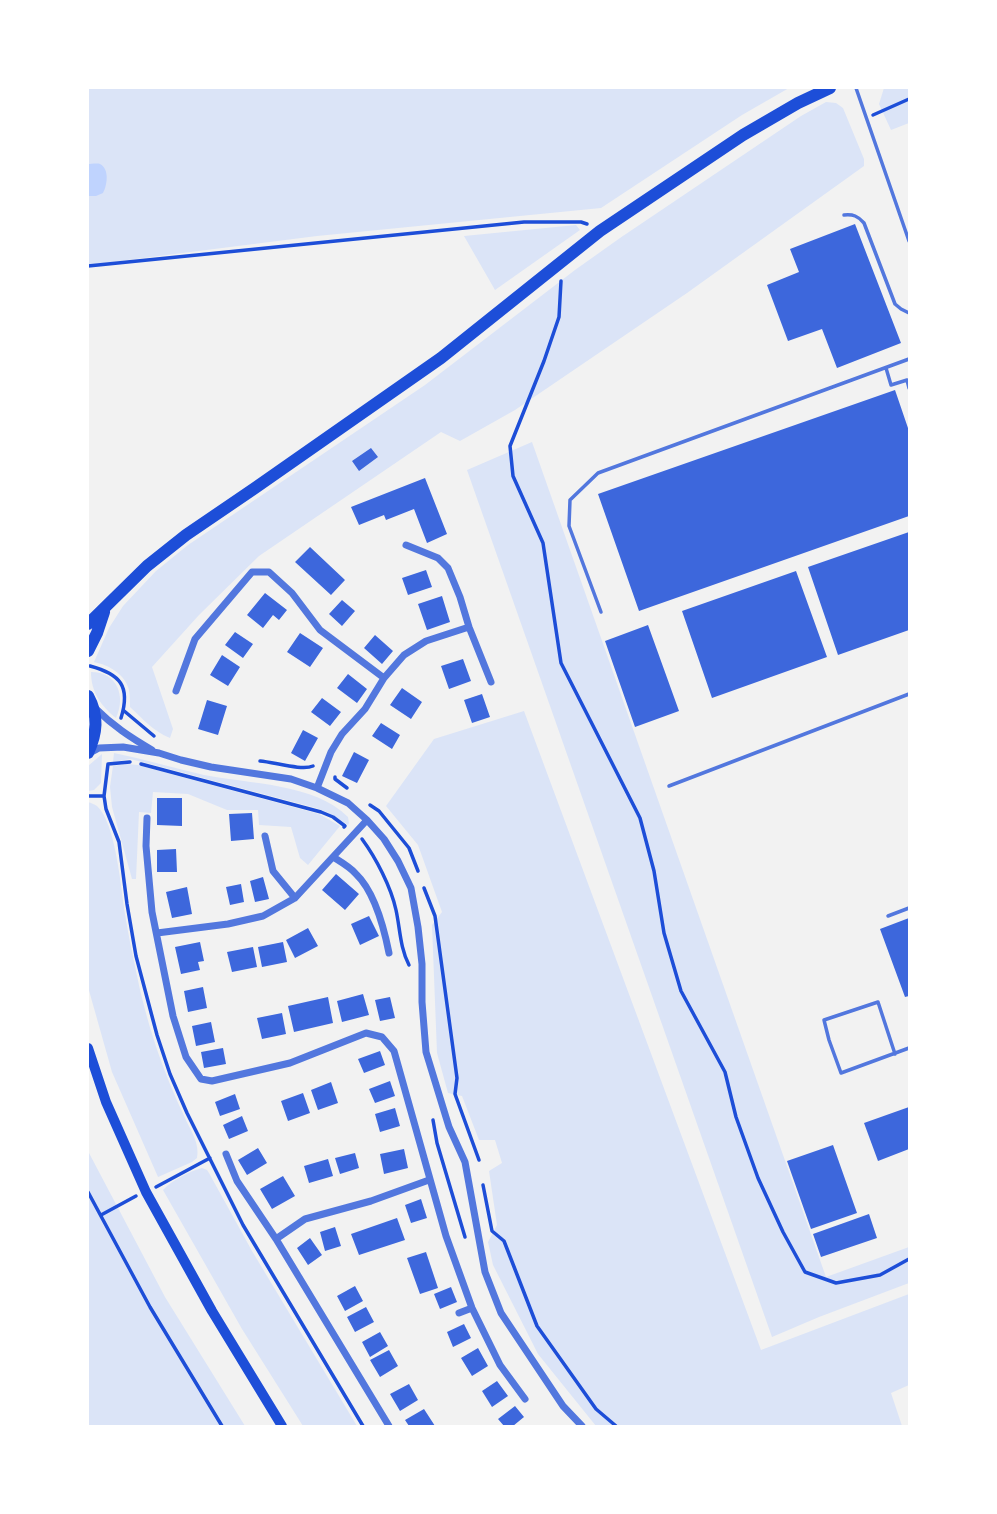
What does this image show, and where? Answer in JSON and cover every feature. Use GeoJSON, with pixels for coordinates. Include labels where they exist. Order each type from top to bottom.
{"type":"FeatureCollection","features":[{"type":"Feature","properties":{"kind":"main road"},"geometry":{"type":"LineString","coordinates":[[88,624],[147,566],[186,535],[441,358],[600,231],[743,135],[830,88]]}},
{"type":"Feature","properties":{"kind":"main road"},"geometry":{"type":"LineString","coordinates":[[88,651],[105,608]]}},
{"type":"Feature","properties":{"kind":"main road"},"geometry":{"type":"LineString","coordinates":[[88,753],[94,739],[96,722],[90,701]]}},
{"type":"Feature","properties":{"kind":"main road"},"geometry":{"type":"LineString","coordinates":[[88,1048],[106,1102],[146,1192],[212,1311],[282,1426]]}},
{"type":"Feature","properties":{"kind":"street"},"geometry":{"type":"LineString","coordinates":[[406,545],[438,558],[448,568],[468,627],[491,682]]}},
{"type":"Feature","properties":{"kind":"street"},"geometry":{"type":"LineString","coordinates":[[176,691],[195,639],[252,572],[268,572],[292,593],[320,630],[384,678]]}},
{"type":"Feature","properties":{"kind":"street"},"geometry":{"type":"LineString","coordinates":[[317,788],[331,752],[342,734],[365,709],[384,678],[404,655],[426,640],[468,627]]}},
{"type":"Feature","properties":{"kind":"street"},"geometry":{"type":"LineString","coordinates":[[90,701],[110,724],[159,753]]}},
{"type":"Feature","properties":{"kind":"street"},"geometry":{"type":"LineString","coordinates":[[88,753],[99,748],[123,747],[211,766],[291,779],[348,803],[384,839],[411,888],[422,964],[426,1052],[449,1127],[465,1162],[485,1272],[501,1313],[563,1406],[582,1426]]}},
{"type":"Feature","properties":{"kind":"street"},"geometry":{"type":"LineString","coordinates":[[147,818],[146,846],[152,912],[173,1016],[186,1057],[201,1079],[212,1081],[290,1063],[366,1033],[382,1037],[394,1051],[429,1180],[472,1308],[500,1365],[525,1399]]}},
{"type":"Feature","properties":{"kind":"street"},"geometry":{"type":"LineString","coordinates":[[157,933],[228,924],[263,916],[295,898],[336,859],[367,820]]}},
{"type":"Feature","properties":{"kind":"street"},"geometry":{"type":"LineString","coordinates":[[265,836],[273,871],[295,898]]}},
{"type":"Feature","properties":{"kind":"street"},"geometry":{"type":"LineString","coordinates":[[336,859],[358,875],[370,894],[385,929],[388,953]]}},
{"type":"Feature","properties":{"kind":"street"},"geometry":{"type":"LineString","coordinates":[[226,1154],[237,1181],[276,1239],[388,1426]]}},
{"type":"Feature","properties":{"kind":"street"},"geometry":{"type":"LineString","coordinates":[[276,1239],[305,1219],[371,1201],[429,1180]]}},
{"type":"Feature","properties":{"kind":"street"},"geometry":{"type":"LineString","coordinates":[[460,1313],[472,1308]]}},
{"type":"Feature","properties":{"kind":"lane"},"geometry":{"type":"LineString","coordinates":[[856,88],[909,241]]}},
{"type":"Feature","properties":{"kind":"lane"},"geometry":{"type":"LineString","coordinates":[[844,215],[852,214],[863,223],[895,304],[909,313]]}},
{"type":"Feature","properties":{"kind":"lane"},"geometry":{"type":"LineString","coordinates":[[601,612],[569,526],[570,500],[598,473],[909,359]]}},
{"type":"Feature","properties":{"kind":"lane"},"geometry":{"type":"LineString","coordinates":[[886,368],[891,384],[907,380],[909,387]]}},
{"type":"Feature","properties":{"kind":"lane"},"geometry":{"type":"LineString","coordinates":[[668,786],[909,694]]}},
{"type":"Feature","properties":{"kind":"lane"},"geometry":{"type":"LineString","coordinates":[[888,916],[909,908]]}},
{"type":"Feature","properties":{"kind":"lane"},"geometry":{"type":"LineString","coordinates":[[895,1054],[878,1002],[824,1020],[841,1073],[895,1054],[909,1048]]}},
{"type":"Feature","properties":{"kind":"path"},"geometry":{"type":"LineString","coordinates":[[866,118],[909,99]]}},
{"type":"Feature","properties":{"kind":"path"},"geometry":{"type":"LineString","coordinates":[[88,266],[524,222],[582,222],[591,226]]}},
{"type":"Feature","properties":{"kind":"path"},"geometry":{"type":"LineString","coordinates":[[563,261],[559,317],[510,446],[513,476],[543,543],[561,663],[640,818],[654,871],[664,933],[681,991],[725,1072],[736,1117],[758,1178],[804,1272],[835,1283],[880,1275],[909,1259]]}},
{"type":"Feature","properties":{"kind":"path"},"geometry":{"type":"LineString","coordinates":[[108,765],[125,762],[143,764],[311,808],[334,817],[345,826],[341,832]]}},
{"type":"Feature","properties":{"kind":"path"},"geometry":{"type":"LineString","coordinates":[[88,796],[104,796]]}},
{"type":"Feature","properties":{"kind":"path"},"geometry":{"type":"LineString","coordinates":[[336,859],[355,846],[360,838],[374,856],[395,906],[405,957],[412,970]]}},
{"type":"Feature","properties":{"kind":"path"},"geometry":{"type":"LineString","coordinates":[[432,1112],[437,1143],[468,1248]]}},
{"type":"Feature","properties":{"kind":"path"},"geometry":{"type":"LineString","coordinates":[[88,1192],[150,1307],[222,1426]]}},
{"type":"Feature","properties":{"kind":"shaded area"},"geometry":{"type":"Polygon","coordinates":[[[88,88],[789,88],[742,115],[601,208],[317,236],[88,265],[88,88]]]}},
{"type":"Feature","properties":{"kind":"shaded area"},"geometry":{"type":"Polygon","coordinates":[[[884,88],[909,88],[909,123],[891,130],[879,104],[884,88]]]}},
{"type":"Feature","properties":{"kind":"shaded area"},"geometry":{"type":"Polygon","coordinates":[[[826,102],[836,103],[843,108],[864,159],[864,166],[687,293],[515,410],[460,441],[441,432],[259,556],[199,615],[152,667],[173,729],[170,738],[154,729],[130,707],[129,690],[124,679],[111,668],[94,662],[109,628],[123,606],[156,571],[188,545],[425,385],[620,238],[826,102]]]}},
{"type":"Feature","properties":{"kind":"shaded area"},"geometry":{"type":"Polygon","coordinates":[[[576,225],[580,230],[495,290],[464,236],[576,225]]]}},
{"type":"Feature","properties":{"kind":"shaded area"},"geometry":{"type":"Polygon","coordinates":[[[532,442],[826,1277],[909,1247],[909,1283],[772,1337],[467,470],[532,442]]]}},
{"type":"Feature","properties":{"kind":"shaded area"},"geometry":{"type":"Polygon","coordinates":[[[91,672],[108,676],[117,687],[120,702],[116,718],[98,698],[91,672]]]}},
{"type":"Feature","properties":{"kind":"shaded area"},"geometry":{"type":"Polygon","coordinates":[[[524,711],[761,1350],[909,1294],[909,1385],[891,1393],[902,1426],[596,1426],[538,1354],[493,1265],[488,1242],[497,1225],[489,1171],[502,1163],[495,1140],[479,1140],[462,1096],[448,1093],[437,1053],[432,925],[442,912],[418,845],[386,806],[434,739],[524,711]]]}},
{"type":"Feature","properties":{"kind":"shaded area"},"geometry":{"type":"Polygon","coordinates":[[[114,753],[204,775],[299,791],[334,806],[348,817],[349,823],[348,825],[316,808],[154,765],[130,759],[113,762],[114,753]]]}},
{"type":"Feature","properties":{"kind":"shaded area"},"geometry":{"type":"Polygon","coordinates":[[[102,754],[101,783],[94,790],[88,791],[88,766],[102,754]]]}},
{"type":"Feature","properties":{"kind":"shaded area"},"geometry":{"type":"Polygon","coordinates":[[[127,764],[319,814],[340,826],[308,865],[300,858],[291,827],[259,825],[258,810],[227,810],[188,794],[153,792],[151,813],[139,812],[136,879],[132,879],[112,807],[110,787],[113,766],[127,764]]]}},
{"type":"Feature","properties":{"kind":"shaded area"},"geometry":{"type":"Polygon","coordinates":[[[88,802],[97,806],[109,827],[117,857],[127,928],[150,1028],[162,1065],[197,1148],[197,1158],[192,1162],[158,1177],[112,1072],[88,987],[88,802]]]}},
{"type":"Feature","properties":{"kind":"shaded area"},"geometry":{"type":"Polygon","coordinates":[[[88,1145],[89,1153],[165,1297],[245,1426],[88,1426],[88,1145]]]}},
{"type":"Feature","properties":{"kind":"shaded area"},"geometry":{"type":"Polygon","coordinates":[[[202,1168],[209,1173],[252,1251],[357,1426],[303,1426],[242,1329],[163,1190],[181,1176],[202,1168]]]}},
{"type":"Feature","properties":{"kind":"water"},"geometry":{"type":"Polygon","coordinates":[[[88,164],[100,164],[106,174],[103,193],[96,196],[88,196],[88,164]]]}},
{"type":"Feature","properties":{"kind":"building"},"geometry":{"type":"Polygon","coordinates":[[[855,224],[901,343],[837,368],[822,329],[788,341],[767,285],[799,272],[790,249],[855,224]]]}},
{"type":"Feature","properties":{"kind":"building"},"geometry":{"type":"Polygon","coordinates":[[[895,390],[909,431],[909,516],[639,611],[598,494],[895,390]]]}},
{"type":"Feature","properties":{"kind":"building"},"geometry":{"type":"Polygon","coordinates":[[[371,448],[378,457],[359,471],[352,461],[371,448]]]}},
{"type":"Feature","properties":{"kind":"building"},"geometry":{"type":"Polygon","coordinates":[[[425,478],[447,534],[427,543],[414,509],[386,520],[384,515],[359,525],[351,507],[425,478]]]}},
{"type":"Feature","properties":{"kind":"building"},"geometry":{"type":"Polygon","coordinates":[[[909,532],[909,630],[838,655],[808,567],[909,532]]]}},
{"type":"Feature","properties":{"kind":"building"},"geometry":{"type":"Polygon","coordinates":[[[310,547],[345,580],[331,595],[295,562],[310,547]]]}},
{"type":"Feature","properties":{"kind":"building"},"geometry":{"type":"Polygon","coordinates":[[[426,570],[432,587],[408,595],[402,578],[426,570]]]}},
{"type":"Feature","properties":{"kind":"building"},"geometry":{"type":"Polygon","coordinates":[[[796,571],[827,657],[712,698],[682,611],[796,571]]]}},
{"type":"Feature","properties":{"kind":"building"},"geometry":{"type":"Polygon","coordinates":[[[265,593],[287,610],[279,620],[273,615],[263,628],[247,615],[265,593]]]}},
{"type":"Feature","properties":{"kind":"building"},"geometry":{"type":"Polygon","coordinates":[[[442,596],[450,622],[427,630],[418,604],[442,596]]]}},
{"type":"Feature","properties":{"kind":"building"},"geometry":{"type":"Polygon","coordinates":[[[342,600],[355,611],[342,626],[329,614],[342,600]]]}},
{"type":"Feature","properties":{"kind":"building"},"geometry":{"type":"Polygon","coordinates":[[[648,625],[679,711],[635,727],[605,641],[648,625]]]}},
{"type":"Feature","properties":{"kind":"building"},"geometry":{"type":"Polygon","coordinates":[[[235,632],[253,644],[243,658],[225,645],[235,632]]]}},
{"type":"Feature","properties":{"kind":"building"},"geometry":{"type":"Polygon","coordinates":[[[300,633],[323,648],[310,667],[287,652],[300,633]]]}},
{"type":"Feature","properties":{"kind":"building"},"geometry":{"type":"Polygon","coordinates":[[[375,635],[393,651],[382,664],[364,648],[375,635]]]}},
{"type":"Feature","properties":{"kind":"building"},"geometry":{"type":"Polygon","coordinates":[[[222,655],[240,667],[228,686],[210,675],[222,655]]]}},
{"type":"Feature","properties":{"kind":"building"},"geometry":{"type":"Polygon","coordinates":[[[463,659],[471,681],[449,689],[441,666],[463,659]]]}},
{"type":"Feature","properties":{"kind":"building"},"geometry":{"type":"Polygon","coordinates":[[[348,674],[367,689],[357,703],[337,688],[348,674]]]}},
{"type":"Feature","properties":{"kind":"building"},"geometry":{"type":"Polygon","coordinates":[[[402,688],[422,702],[411,719],[390,705],[402,688]]]}},
{"type":"Feature","properties":{"kind":"building"},"geometry":{"type":"Polygon","coordinates":[[[482,694],[490,717],[472,723],[464,700],[482,694]]]}},
{"type":"Feature","properties":{"kind":"building"},"geometry":{"type":"Polygon","coordinates":[[[322,698],[341,712],[330,726],[311,712],[322,698]]]}},
{"type":"Feature","properties":{"kind":"building"},"geometry":{"type":"Polygon","coordinates":[[[207,700],[227,706],[218,735],[198,729],[207,700]]]}},
{"type":"Feature","properties":{"kind":"building"},"geometry":{"type":"Polygon","coordinates":[[[381,723],[400,735],[392,749],[372,736],[381,723]]]}},
{"type":"Feature","properties":{"kind":"building"},"geometry":{"type":"Polygon","coordinates":[[[303,730],[318,738],[305,761],[291,753],[303,730]]]}},
{"type":"Feature","properties":{"kind":"building"},"geometry":{"type":"Polygon","coordinates":[[[354,752],[369,760],[357,783],[342,776],[354,752]]]}},
{"type":"Feature","properties":{"kind":"building"},"geometry":{"type":"Polygon","coordinates":[[[157,798],[182,798],[182,826],[157,825],[157,798]]]}},
{"type":"Feature","properties":{"kind":"building"},"geometry":{"type":"Polygon","coordinates":[[[252,813],[254,839],[231,841],[229,814],[252,813]]]}},
{"type":"Feature","properties":{"kind":"building"},"geometry":{"type":"Polygon","coordinates":[[[176,849],[177,872],[157,872],[157,850],[176,849]]]}},
{"type":"Feature","properties":{"kind":"building"},"geometry":{"type":"Polygon","coordinates":[[[336,874],[359,894],[345,910],[322,890],[336,874]]]}},
{"type":"Feature","properties":{"kind":"building"},"geometry":{"type":"Polygon","coordinates":[[[263,877],[269,899],[255,902],[250,881],[263,877]]]}},
{"type":"Feature","properties":{"kind":"building"},"geometry":{"type":"Polygon","coordinates":[[[241,884],[244,902],[230,905],[226,887],[241,884]]]}},
{"type":"Feature","properties":{"kind":"building"},"geometry":{"type":"Polygon","coordinates":[[[187,887],[192,914],[172,918],[166,892],[187,887]]]}},
{"type":"Feature","properties":{"kind":"building"},"geometry":{"type":"Polygon","coordinates":[[[369,916],[379,936],[360,945],[351,924],[369,916]]]}},
{"type":"Feature","properties":{"kind":"building"},"geometry":{"type":"Polygon","coordinates":[[[909,918],[909,996],[905,997],[880,929],[909,918]]]}},
{"type":"Feature","properties":{"kind":"building"},"geometry":{"type":"Polygon","coordinates":[[[308,928],[318,946],[295,958],[286,940],[308,928]]]}},
{"type":"Feature","properties":{"kind":"building"},"geometry":{"type":"Polygon","coordinates":[[[200,942],[204,961],[198,962],[200,970],[181,974],[175,947],[200,942]]]}},
{"type":"Feature","properties":{"kind":"building"},"geometry":{"type":"Polygon","coordinates":[[[283,942],[287,962],[262,967],[258,947],[283,942]]]}},
{"type":"Feature","properties":{"kind":"building"},"geometry":{"type":"Polygon","coordinates":[[[253,947],[257,967],[232,972],[227,952],[253,947]]]}},
{"type":"Feature","properties":{"kind":"building"},"geometry":{"type":"Polygon","coordinates":[[[203,987],[207,1008],[188,1012],[184,991],[203,987]]]}},
{"type":"Feature","properties":{"kind":"building"},"geometry":{"type":"Polygon","coordinates":[[[363,994],[369,1015],[342,1022],[337,1001],[363,994]]]}},
{"type":"Feature","properties":{"kind":"building"},"geometry":{"type":"Polygon","coordinates":[[[328,997],[333,1023],[294,1032],[288,1006],[328,997]]]}},
{"type":"Feature","properties":{"kind":"building"},"geometry":{"type":"Polygon","coordinates":[[[390,997],[395,1018],[380,1021],[375,1000],[390,997]]]}},
{"type":"Feature","properties":{"kind":"building"},"geometry":{"type":"Polygon","coordinates":[[[282,1013],[286,1034],[262,1039],[257,1018],[282,1013]]]}},
{"type":"Feature","properties":{"kind":"building"},"geometry":{"type":"Polygon","coordinates":[[[211,1022],[215,1042],[196,1046],[192,1026],[211,1022]]]}},
{"type":"Feature","properties":{"kind":"building"},"geometry":{"type":"Polygon","coordinates":[[[223,1048],[226,1064],[204,1068],[201,1052],[223,1048]]]}},
{"type":"Feature","properties":{"kind":"building"},"geometry":{"type":"Polygon","coordinates":[[[380,1051],[385,1065],[364,1073],[358,1059],[380,1051]]]}},
{"type":"Feature","properties":{"kind":"building"},"geometry":{"type":"Polygon","coordinates":[[[390,1081],[395,1096],[375,1103],[369,1089],[390,1081]]]}},
{"type":"Feature","properties":{"kind":"building"},"geometry":{"type":"Polygon","coordinates":[[[331,1082],[338,1103],[318,1110],[311,1090],[331,1082]]]}},
{"type":"Feature","properties":{"kind":"building"},"geometry":{"type":"Polygon","coordinates":[[[303,1093],[310,1113],[288,1121],[281,1101],[303,1093]]]}},
{"type":"Feature","properties":{"kind":"building"},"geometry":{"type":"Polygon","coordinates":[[[235,1094],[240,1109],[220,1116],[215,1102],[235,1094]]]}},
{"type":"Feature","properties":{"kind":"building"},"geometry":{"type":"Polygon","coordinates":[[[909,1107],[909,1149],[878,1161],[864,1123],[909,1107]]]}},
{"type":"Feature","properties":{"kind":"building"},"geometry":{"type":"Polygon","coordinates":[[[395,1108],[400,1126],[380,1132],[375,1114],[395,1108]]]}},
{"type":"Feature","properties":{"kind":"building"},"geometry":{"type":"Polygon","coordinates":[[[242,1116],[248,1131],[229,1139],[223,1125],[242,1116]]]}},
{"type":"Feature","properties":{"kind":"building"},"geometry":{"type":"Polygon","coordinates":[[[833,1145],[857,1213],[811,1229],[787,1161],[833,1145]]]}},
{"type":"Feature","properties":{"kind":"building"},"geometry":{"type":"Polygon","coordinates":[[[258,1148],[267,1163],[247,1175],[238,1160],[258,1148]]]}},
{"type":"Feature","properties":{"kind":"building"},"geometry":{"type":"Polygon","coordinates":[[[404,1149],[408,1168],[384,1174],[380,1154],[404,1149]]]}},
{"type":"Feature","properties":{"kind":"building"},"geometry":{"type":"Polygon","coordinates":[[[355,1153],[359,1168],[340,1174],[335,1158],[355,1153]]]}},
{"type":"Feature","properties":{"kind":"building"},"geometry":{"type":"Polygon","coordinates":[[[328,1159],[333,1176],[309,1183],[304,1166],[328,1159]]]}},
{"type":"Feature","properties":{"kind":"building"},"geometry":{"type":"Polygon","coordinates":[[[283,1176],[295,1196],[272,1209],[260,1189],[283,1176]]]}},
{"type":"Feature","properties":{"kind":"building"},"geometry":{"type":"Polygon","coordinates":[[[421,1199],[427,1218],[411,1223],[405,1205],[421,1199]]]}},
{"type":"Feature","properties":{"kind":"building"},"geometry":{"type":"Polygon","coordinates":[[[869,1214],[877,1238],[821,1257],[813,1234],[869,1214]]]}},
{"type":"Feature","properties":{"kind":"building"},"geometry":{"type":"Polygon","coordinates":[[[397,1218],[405,1240],[359,1255],[351,1234],[397,1218]]]}},
{"type":"Feature","properties":{"kind":"building"},"geometry":{"type":"Polygon","coordinates":[[[335,1227],[341,1246],[325,1251],[320,1232],[335,1227]]]}},
{"type":"Feature","properties":{"kind":"building"},"geometry":{"type":"Polygon","coordinates":[[[310,1238],[322,1255],[308,1265],[297,1248],[310,1238]]]}},
{"type":"Feature","properties":{"kind":"building"},"geometry":{"type":"Polygon","coordinates":[[[426,1252],[438,1288],[420,1294],[407,1258],[426,1252]]]}},
{"type":"Feature","properties":{"kind":"building"},"geometry":{"type":"Polygon","coordinates":[[[355,1286],[363,1301],[345,1311],[337,1296],[355,1286]]]}},
{"type":"Feature","properties":{"kind":"building"},"geometry":{"type":"Polygon","coordinates":[[[451,1287],[457,1302],[440,1309],[434,1294],[451,1287]]]}},
{"type":"Feature","properties":{"kind":"building"},"geometry":{"type":"Polygon","coordinates":[[[366,1307],[374,1322],[355,1332],[347,1317],[366,1307]]]}},
{"type":"Feature","properties":{"kind":"building"},"geometry":{"type":"Polygon","coordinates":[[[464,1324],[471,1338],[453,1347],[447,1332],[464,1324]]]}},
{"type":"Feature","properties":{"kind":"building"},"geometry":{"type":"Polygon","coordinates":[[[380,1332],[388,1346],[370,1357],[362,1342],[380,1332]]]}},
{"type":"Feature","properties":{"kind":"building"},"geometry":{"type":"Polygon","coordinates":[[[478,1348],[488,1366],[472,1376],[461,1358],[478,1348]]]}},
{"type":"Feature","properties":{"kind":"building"},"geometry":{"type":"Polygon","coordinates":[[[389,1350],[398,1366],[380,1377],[370,1360],[389,1350]]]}},
{"type":"Feature","properties":{"kind":"building"},"geometry":{"type":"Polygon","coordinates":[[[497,1381],[508,1396],[492,1407],[482,1391],[497,1381]]]}},
{"type":"Feature","properties":{"kind":"building"},"geometry":{"type":"Polygon","coordinates":[[[409,1384],[418,1400],[400,1411],[390,1394],[409,1384]]]}},
{"type":"Feature","properties":{"kind":"building"},"geometry":{"type":"Polygon","coordinates":[[[515,1406],[524,1417],[513,1426],[504,1426],[498,1419],[515,1406]]]}},
{"type":"Feature","properties":{"kind":"building"},"geometry":{"type":"Polygon","coordinates":[[[424,1409],[435,1426],[409,1426],[405,1420],[424,1409]]]}}]}
